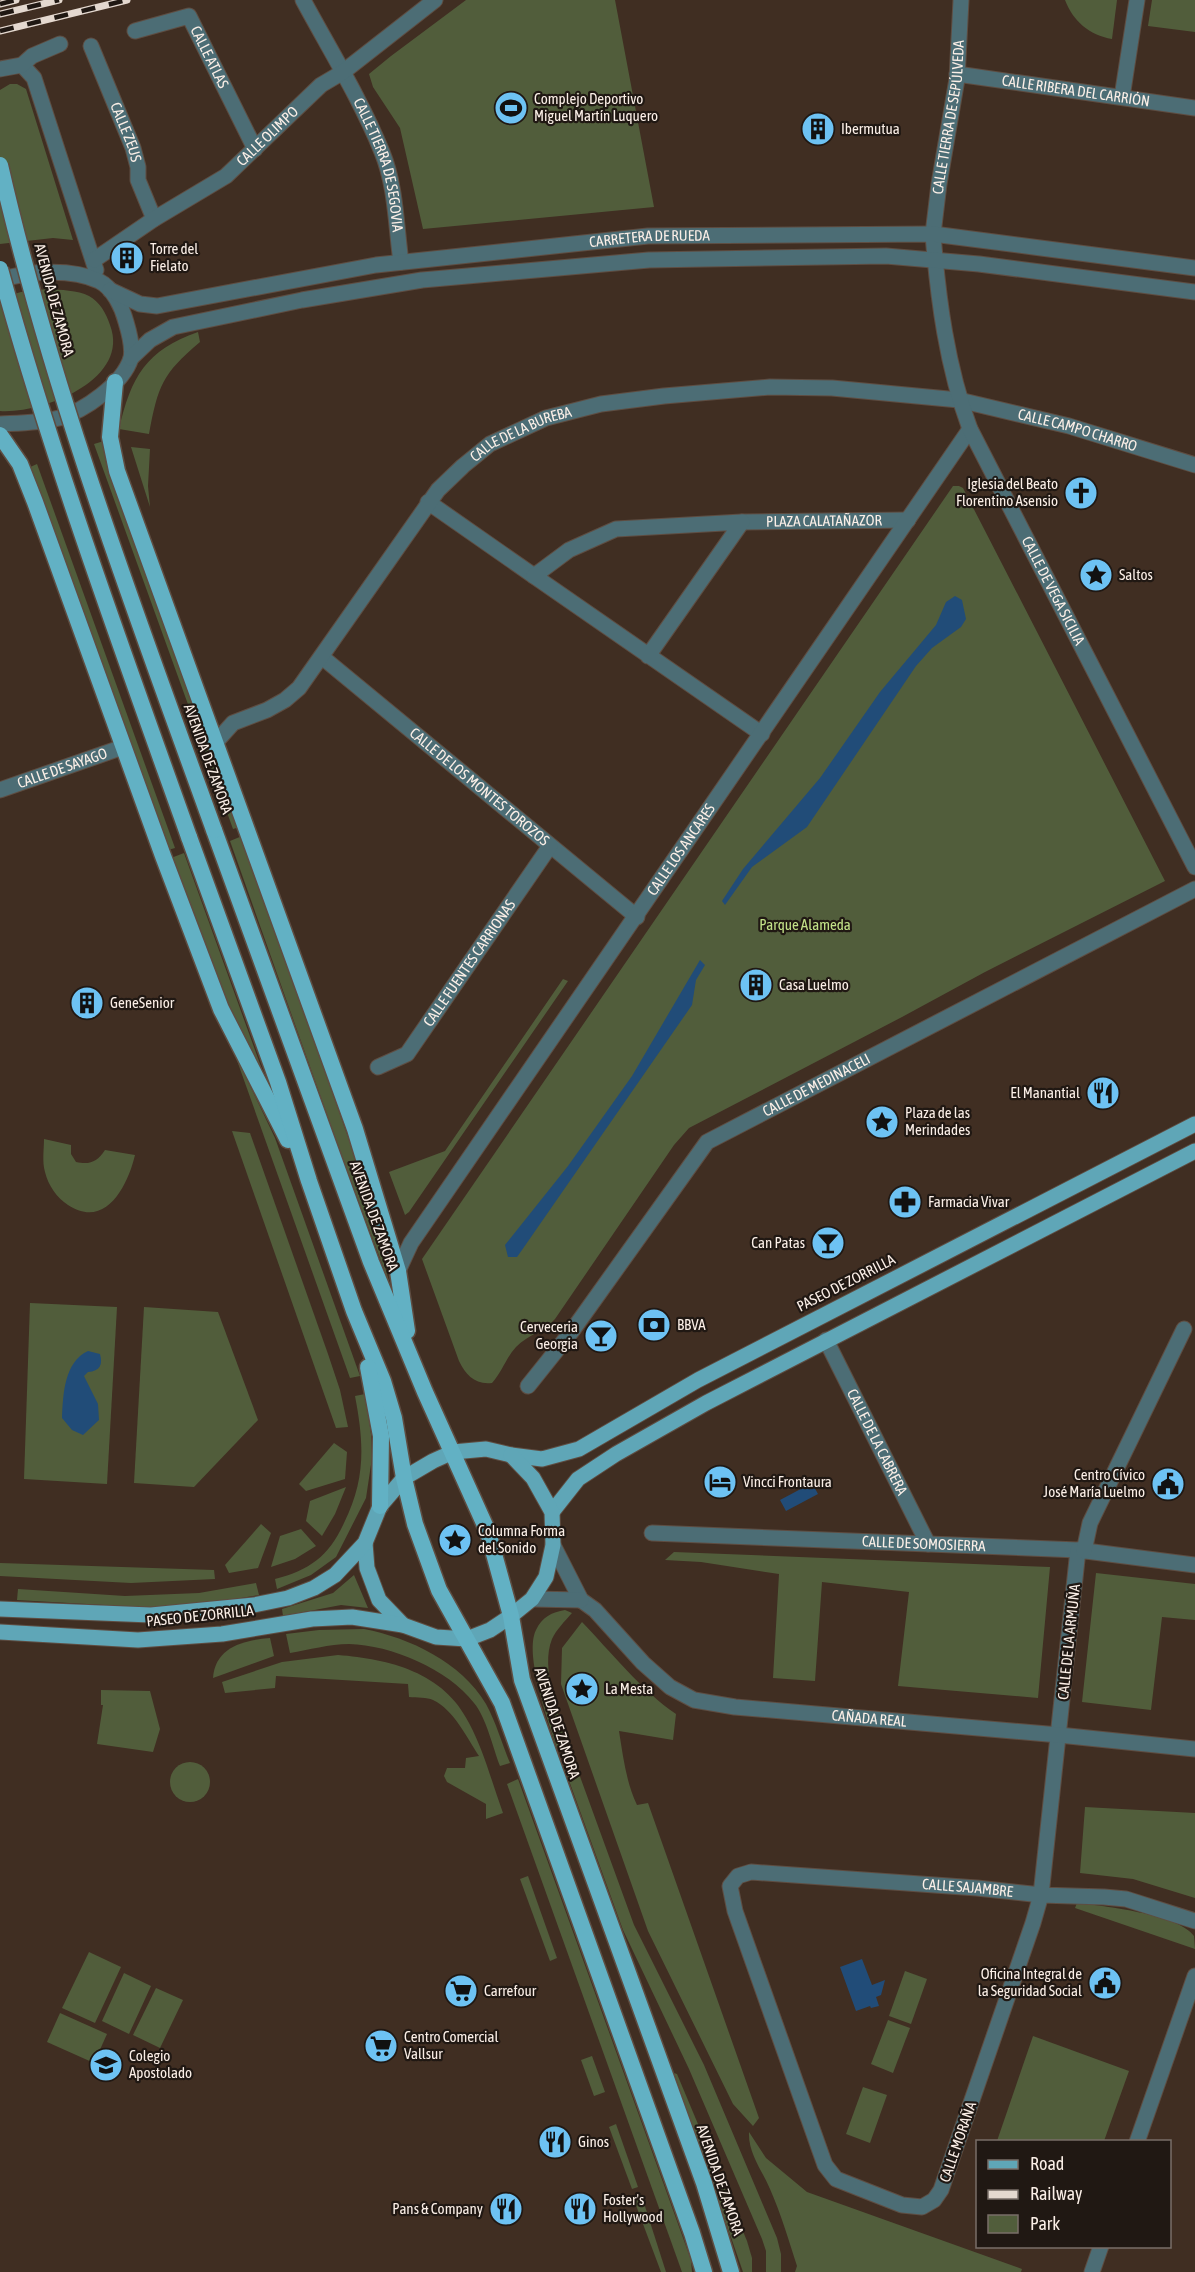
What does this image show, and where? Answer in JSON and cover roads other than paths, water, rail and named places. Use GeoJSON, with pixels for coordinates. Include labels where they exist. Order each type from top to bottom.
{"type":"FeatureCollection","features":[{"type":"Feature","properties":{"kind":"highway","name":"AVENIDA DE ZAMORA"},"geometry":{"type":"LineString","coordinates":[[0,165],[52,362],[86,472],[371,1262],[488,1532],[511,1616],[526,1690],[704,2183],[731,2272]]}},
{"type":"Feature","properties":{"kind":"highway"},"geometry":{"type":"LineString","coordinates":[[0,269],[27,370],[62,479],[278,1082],[354,1311],[383,1381],[394,1418],[404,1478],[415,1524],[439,1590],[502,1703],[704,2272]]}},
{"type":"Feature","properties":{"kind":"highway"},"geometry":{"type":"LineString","coordinates":[[115,382],[110,437],[117,471],[355,1129],[398,1271],[411,1358]]}},
{"type":"Feature","properties":{"kind":"highway"},"geometry":{"type":"LineString","coordinates":[[0,435],[20,464],[35,502],[221,1009],[309,1181]]}},
{"type":"Feature","properties":{"kind":"highway"},"geometry":{"type":"LineString","coordinates":[[354,1311],[373,1384],[381,1436],[380,1506]]}},
{"type":"Feature","properties":{"kind":"main road","name":"PASEO DE ZORRILLA"},"geometry":{"type":"LineString","coordinates":[[0,1609],[151,1615],[269,1603],[314,1588],[335,1575],[365,1544],[380,1506],[404,1478],[433,1461],[453,1452],[486,1449],[542,1459],[579,1449],[698,1380],[1195,1124]]}},
{"type":"Feature","properties":{"kind":"main road"},"geometry":{"type":"LineString","coordinates":[[552,1512],[578,1479],[616,1454],[705,1403],[1195,1151]]}},
{"type":"Feature","properties":{"kind":"main road","name":"PASEO DE ZORRILLA"},"geometry":{"type":"LineString","coordinates":[[0,1632],[138,1640],[222,1634],[312,1619],[351,1617],[403,1625],[436,1637],[467,1639],[490,1630],[511,1616],[532,1599],[546,1577],[553,1545],[552,1512],[533,1478],[511,1455]]}},
{"type":"Feature","properties":{"kind":"main road","name":"PASEO DE ZORRILLA"},"geometry":{"type":"LineString","coordinates":[[365,1544],[366,1568],[379,1600],[403,1625]]}},
{"type":"Feature","properties":{"kind":"street","name":"CALLE TIERRA DE SEGOVIA"},"geometry":{"type":"LineString","coordinates":[[303,0],[382,153],[390,181],[401,262]]}},
{"type":"Feature","properties":{"kind":"street","name":"CALLE OLIMPO"},"geometry":{"type":"LineString","coordinates":[[94,260],[154,219],[226,176],[321,85],[342,72],[435,0]]}},
{"type":"Feature","properties":{"kind":"street","name":"CALLE TIERRA DE SEPÚLVEDA"},"geometry":{"type":"LineString","coordinates":[[933,234],[957,74],[961,0]]}},
{"type":"Feature","properties":{"kind":"street"},"geometry":{"type":"LineString","coordinates":[[1122,97],[1137,0]]}},
{"type":"Feature","properties":{"kind":"street","name":"CALLE ATLAS"},"geometry":{"type":"LineString","coordinates":[[135,31],[189,16],[255,149]]}},
{"type":"Feature","properties":{"kind":"street"},"geometry":{"type":"LineString","coordinates":[[0,69],[22,65],[32,56],[60,44]]}},
{"type":"Feature","properties":{"kind":"street","name":"CALLE ZEUS"},"geometry":{"type":"LineString","coordinates":[[91,46],[133,148],[138,167],[138,180],[154,219]]}},
{"type":"Feature","properties":{"kind":"street"},"geometry":{"type":"LineString","coordinates":[[22,65],[34,78],[94,260],[105,286],[125,319],[129,332],[131,358]]}},
{"type":"Feature","properties":{"kind":"street","name":"CALLE RIBERA DEL CARRIÓN"},"geometry":{"type":"LineString","coordinates":[[957,74],[1195,108]]}},
{"type":"Feature","properties":{"kind":"street","name":"CARRETERA DE RUEDA"},"geometry":{"type":"LineString","coordinates":[[0,280],[53,272],[77,275],[140,304],[157,306],[376,265],[648,236],[933,234],[1195,268]]}},
{"type":"Feature","properties":{"kind":"street","name":"CALLE DE VEGA SICILIA"},"geometry":{"type":"LineString","coordinates":[[933,234],[950,363],[970,429],[1195,867]]}},
{"type":"Feature","properties":{"kind":"street","name":"CARRETERA DE RUEDA"},"geometry":{"type":"LineString","coordinates":[[0,424],[34,423],[61,417],[95,400],[115,382],[131,358],[150,340],[173,327],[302,300],[422,280],[649,260],[886,256],[979,264],[1195,292]]}},
{"type":"Feature","properties":{"kind":"street","name":"CALLE DE LA BUREBA"},"geometry":{"type":"LineString","coordinates":[[215,743],[233,723],[267,710],[285,700],[299,688],[428,502],[463,466],[490,444],[546,418],[601,404],[715,390],[770,387],[832,388],[960,400]]}},
{"type":"Feature","properties":{"kind":"street","name":"CALLE CAMPO CHARRO"},"geometry":{"type":"LineString","coordinates":[[960,400],[1069,426],[1195,465]]}},
{"type":"Feature","properties":{"kind":"street","name":"CALLE LOS ANCARES"},"geometry":{"type":"LineString","coordinates":[[398,1271],[408,1247],[970,429]]}},
{"type":"Feature","properties":{"kind":"street"},"geometry":{"type":"LineString","coordinates":[[428,502],[762,734]]}},
{"type":"Feature","properties":{"kind":"street","name":"PLAZA CALATAÑAZOR"},"geometry":{"type":"LineString","coordinates":[[534,576],[569,550],[616,529],[742,522],[908,520]]}},
{"type":"Feature","properties":{"kind":"street"},"geometry":{"type":"LineString","coordinates":[[648,656],[742,522]]}},
{"type":"Feature","properties":{"kind":"street","name":"CALLE DE LOS MONTES TOROZOS"},"geometry":{"type":"LineString","coordinates":[[322,657],[636,917]]}},
{"type":"Feature","properties":{"kind":"street","name":"CALLE DE SAYAGO"},"geometry":{"type":"LineString","coordinates":[[0,790],[123,747]]}},
{"type":"Feature","properties":{"kind":"street","name":"CALLE FUENTES CARRIONAS"},"geometry":{"type":"LineString","coordinates":[[378,1067],[407,1054],[550,846]]}},
{"type":"Feature","properties":{"kind":"street","name":"CALLE DE MEDINACELI"},"geometry":{"type":"LineString","coordinates":[[528,1386],[572,1331],[707,1142],[1195,889]]}},
{"type":"Feature","properties":{"kind":"street","name":"CALLE DE LA ARMUÑA"},"geometry":{"type":"LineString","coordinates":[[1059,1735],[1081,1550],[1090,1523],[1184,1329]]}},
{"type":"Feature","properties":{"kind":"street","name":"CALLE DE LA CABRERA"},"geometry":{"type":"LineString","coordinates":[[826,1340],[928,1544]]}},
{"type":"Feature","properties":{"kind":"street","name":"CALLE DE SOMOSIERRA"},"geometry":{"type":"LineString","coordinates":[[652,1533],[1081,1550],[1195,1564]]}},
{"type":"Feature","properties":{"kind":"street","name":"CAÑADA REAL"},"geometry":{"type":"LineString","coordinates":[[553,1545],[581,1600],[596,1610],[643,1663],[670,1686],[694,1700],[735,1707],[1195,1749]]}},
{"type":"Feature","properties":{"kind":"street"},"geometry":{"type":"LineString","coordinates":[[532,1599],[581,1600]]}},
{"type":"Feature","properties":{"kind":"street","name":"CALLE MORAÑA"},"geometry":{"type":"LineString","coordinates":[[738,1876],[730,1886],[735,1911],[825,2165],[836,2179],[902,2205],[922,2207],[934,2200],[941,2190],[1033,1923],[1041,1895],[1059,1735]]}},
{"type":"Feature","properties":{"kind":"street","name":"CALLE SAJAMBRE"},"geometry":{"type":"LineString","coordinates":[[738,1876],[751,1872],[977,1888],[1041,1895],[1126,1899],[1195,1921]]}},
{"type":"Feature","properties":{"kind":"street"},"geometry":{"type":"LineString","coordinates":[[1138,2140],[1195,1976]]}},
{"type":"Feature","properties":{"kind":"street"},"geometry":{"type":"LineString","coordinates":[[1092,2272],[1101,2248]]}},
{"type":"Feature","properties":{"kind":"water"},"geometry":{"type":"Polygon","coordinates":[[[955,596],[962,600],[966,619],[961,627],[932,648],[916,666],[807,827],[752,867],[725,905],[722,901],[743,869],[820,778],[880,692],[936,625],[946,602],[955,596]]]}},
{"type":"Feature","properties":{"kind":"water"},"geometry":{"type":"Polygon","coordinates":[[[700,960],[705,965],[696,980],[692,1005],[517,1257],[508,1257],[505,1245],[568,1166],[632,1076],[700,960]]]}},
{"type":"Feature","properties":{"kind":"water"},"geometry":{"type":"Polygon","coordinates":[[[88,1351],[100,1354],[101,1358],[98,1369],[84,1376],[98,1404],[99,1420],[83,1435],[72,1430],[62,1418],[62,1409],[69,1371],[80,1356],[88,1351]]]}},
{"type":"Feature","properties":{"kind":"water"},"geometry":{"type":"Polygon","coordinates":[[[812,1483],[818,1494],[786,1511],[780,1500],[812,1483]]]}},
{"type":"Feature","properties":{"kind":"water"},"geometry":{"type":"Polygon","coordinates":[[[862,1959],[872,1985],[885,1980],[881,1995],[876,1997],[879,2006],[871,2008],[870,2006],[856,2011],[840,1967],[862,1959]]]}},
{"type":"Feature","properties":{"kind":"railway"},"geometry":{"type":"LineString","coordinates":[[0,4],[16,0]]}},
{"type":"Feature","properties":{"kind":"railway"},"geometry":{"type":"LineString","coordinates":[[0,14],[59,0]]}},
{"type":"Feature","properties":{"kind":"railway"},"geometry":{"type":"LineString","coordinates":[[0,31],[127,0]]}},
{"type":"Feature","properties":{"kind":"place","name":"Complejo Deportivo Miguel Martín Luquero"},"geometry":{"type":"Point","coordinates":[511,108]}},
{"type":"Feature","properties":{"kind":"place","name":"Ibermutua"},"geometry":{"type":"Point","coordinates":[818,129]}},
{"type":"Feature","properties":{"kind":"place","name":"Torre del Fielato"},"geometry":{"type":"Point","coordinates":[127,258]}},
{"type":"Feature","properties":{"kind":"place","name":"Iglesia del Beato Florentino Asensio"},"geometry":{"type":"Point","coordinates":[1081,493]}},
{"type":"Feature","properties":{"kind":"place","name":"Saltos"},"geometry":{"type":"Point","coordinates":[1096,575]}},
{"type":"Feature","properties":{"kind":"place","name":"Casa Luelmo"},"geometry":{"type":"Point","coordinates":[756,985]}},
{"type":"Feature","properties":{"kind":"place","name":"GeneSenior"},"geometry":{"type":"Point","coordinates":[87,1003]}},
{"type":"Feature","properties":{"kind":"place","name":"El Manantial"},"geometry":{"type":"Point","coordinates":[1103,1093]}},
{"type":"Feature","properties":{"kind":"place","name":"Plaza de las Merindades"},"geometry":{"type":"Point","coordinates":[882,1122]}},
{"type":"Feature","properties":{"kind":"place","name":"Farmacia Vivar"},"geometry":{"type":"Point","coordinates":[905,1202]}},
{"type":"Feature","properties":{"kind":"place","name":"Can Patas"},"geometry":{"type":"Point","coordinates":[828,1243]}},
{"type":"Feature","properties":{"kind":"place","name":"BBVA"},"geometry":{"type":"Point","coordinates":[654,1325]}},
{"type":"Feature","properties":{"kind":"place","name":"Cerveceria Georgia"},"geometry":{"type":"Point","coordinates":[601,1336]}},
{"type":"Feature","properties":{"kind":"place","name":"Vincci Frontaura"},"geometry":{"type":"Point","coordinates":[720,1482]}},
{"type":"Feature","properties":{"kind":"place","name":"Centro Cívico José María Luelmo"},"geometry":{"type":"Point","coordinates":[1168,1484]}},
{"type":"Feature","properties":{"kind":"place","name":"Columna Forma del Sonido"},"geometry":{"type":"Point","coordinates":[455,1540]}},
{"type":"Feature","properties":{"kind":"place","name":"La Mesta"},"geometry":{"type":"Point","coordinates":[582,1689]}},
{"type":"Feature","properties":{"kind":"place","name":"Oficina Integral de la Seguridad Social"},"geometry":{"type":"Point","coordinates":[1105,1983]}},
{"type":"Feature","properties":{"kind":"place","name":"Carrefour"},"geometry":{"type":"Point","coordinates":[461,1991]}},
{"type":"Feature","properties":{"kind":"place","name":"Centro Comercial Vallsur"},"geometry":{"type":"Point","coordinates":[381,2046]}},
{"type":"Feature","properties":{"kind":"place","name":"Colegio Apostolado"},"geometry":{"type":"Point","coordinates":[106,2065]}},
{"type":"Feature","properties":{"kind":"place","name":"Ginos"},"geometry":{"type":"Point","coordinates":[555,2142]}},
{"type":"Feature","properties":{"kind":"place","name":"Pans & Company"},"geometry":{"type":"Point","coordinates":[506,2209]}},
{"type":"Feature","properties":{"kind":"place","name":"Foster's Hollywood"},"geometry":{"type":"Point","coordinates":[580,2209]}},
{"type":"Feature","properties":{"kind":"park label","name":"Parque Alameda"},"geometry":{"type":"Point","coordinates":[805,925]}}]}
